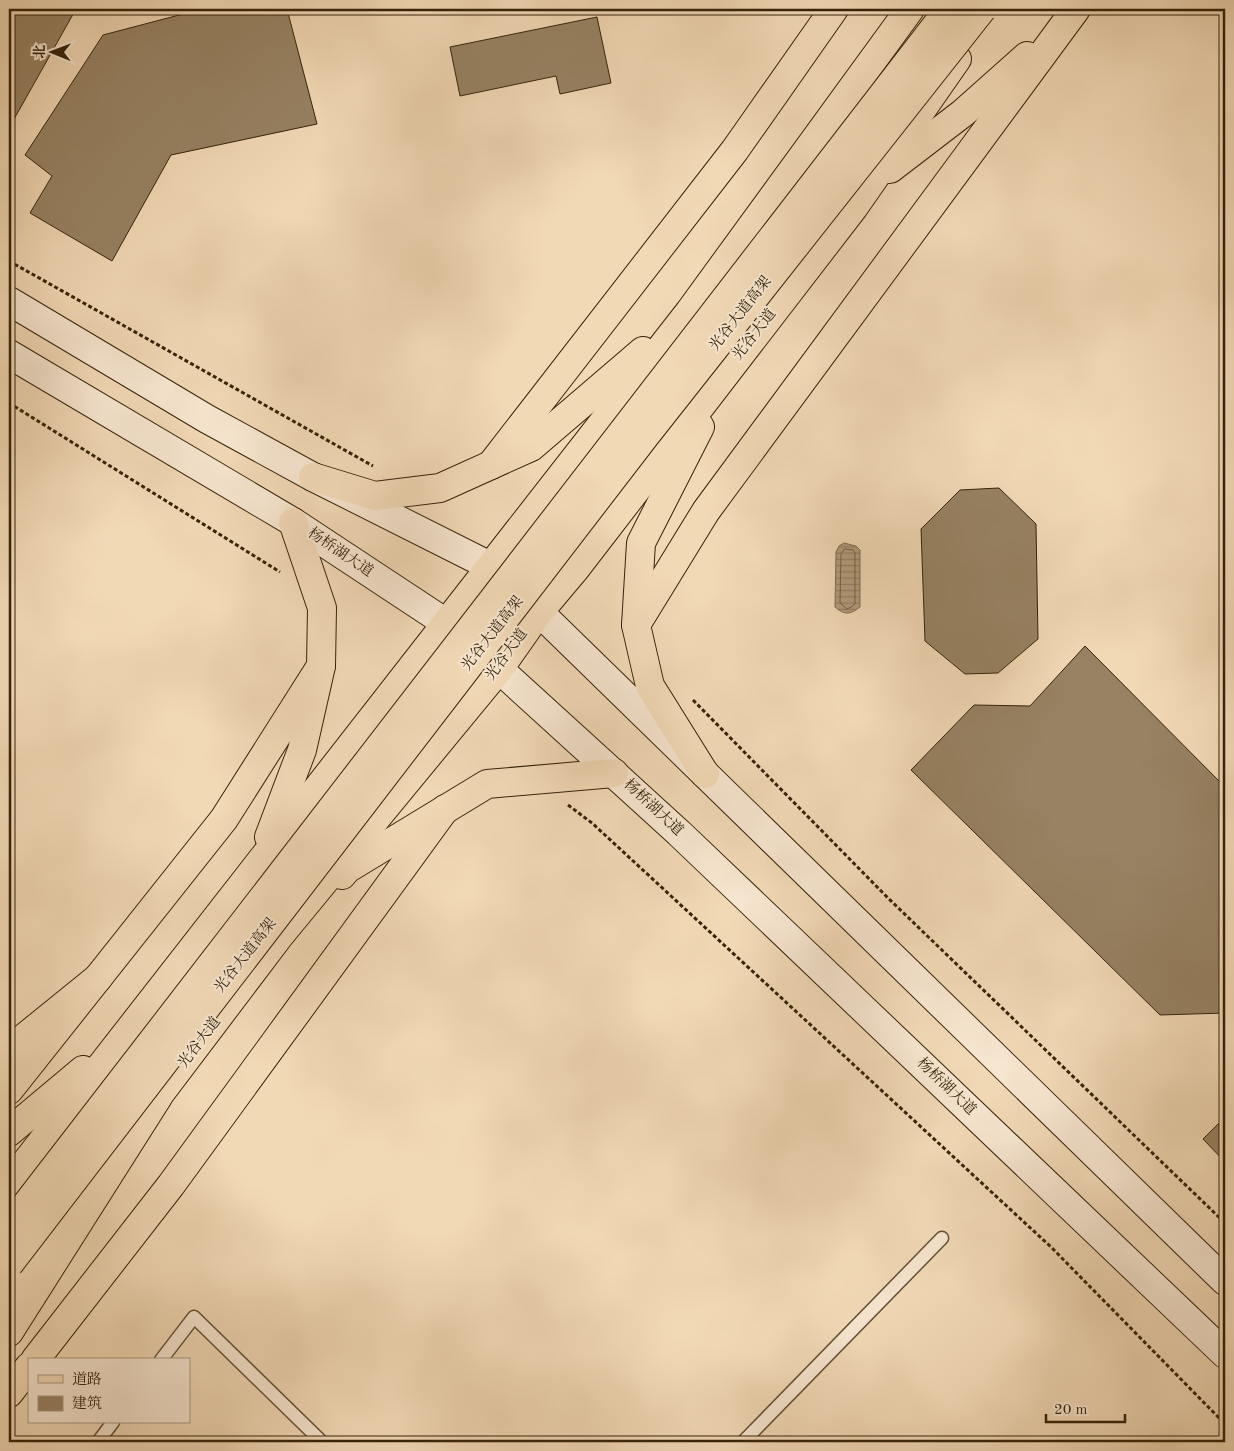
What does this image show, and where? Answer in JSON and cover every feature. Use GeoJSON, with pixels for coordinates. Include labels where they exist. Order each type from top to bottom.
{"type":"FeatureCollection","features":[{"type":"Feature","properties":{"kind":"main road"},"geometry":{"type":"LineString","coordinates":[[491,465],[735,150],[834,9]]}},
{"type":"Feature","properties":{"kind":"main road"},"geometry":{"type":"LineString","coordinates":[[9,1184],[690,311],[910,9]]}},
{"type":"Feature","properties":{"kind":"main road","name":"光谷大道高架"},"geometry":{"type":"LineString","coordinates":[[9,1227],[950,9]]}},
{"type":"Feature","properties":{"kind":"main road","name":"光谷大道高架"},"geometry":{"type":"LineString","coordinates":[[9,1264],[639,444],[982,9]]}},
{"type":"Feature","properties":{"kind":"main road","name":"光谷大道"},"geometry":{"type":"LineString","coordinates":[[9,1291],[280,936],[499,669],[539,612],[576,568],[869,185],[992,9]]}},
{"type":"Feature","properties":{"kind":"main road"},"geometry":{"type":"LineString","coordinates":[[869,185],[963,113],[1072,14]]}},
{"type":"Feature","properties":{"kind":"main road"},"geometry":{"type":"LineString","coordinates":[[636,624],[706,510],[1072,14]]}},
{"type":"Feature","properties":{"kind":"main road"},"geometry":{"type":"LineString","coordinates":[[9,302],[207,419],[313,477],[490,566],[1225,1281]]}},
{"type":"Feature","properties":{"kind":"main road"},"geometry":{"type":"LineString","coordinates":[[313,477],[375,496],[440,488],[531,447],[690,311]]}},
{"type":"Feature","properties":{"kind":"main road","name":"杨桥湖大道"},"geometry":{"type":"LineString","coordinates":[[9,354],[293,522],[446,623],[679,832],[1225,1354]]}},
{"type":"Feature","properties":{"kind":"main road"},"geometry":{"type":"LineString","coordinates":[[705,774],[650,686],[636,624],[641,543],[732,365]]}},
{"type":"Feature","properties":{"kind":"main road"},"geometry":{"type":"LineString","coordinates":[[259,863],[302,750],[321,666],[322,608],[293,522]]}},
{"type":"Feature","properties":{"kind":"main road"},"geometry":{"type":"LineString","coordinates":[[9,1090],[224,818],[321,666]]}},
{"type":"Feature","properties":{"kind":"main road"},"geometry":{"type":"LineString","coordinates":[[280,936],[347,869],[488,784],[614,773]]}},
{"type":"Feature","properties":{"kind":"main road"},"geometry":{"type":"LineString","coordinates":[[37,1358],[171,1184],[445,809]]}},
{"type":"Feature","properties":{"kind":"main road"},"geometry":{"type":"LineString","coordinates":[[9,1050],[98,978]]}},
{"type":"Feature","properties":{"kind":"main road"},"geometry":{"type":"LineString","coordinates":[[9,1132],[126,1033]]}},
{"type":"Feature","properties":{"kind":"main road"},"geometry":{"type":"LineString","coordinates":[[9,1332],[158,1097]]}},
{"type":"Feature","properties":{"kind":"main road"},"geometry":{"type":"LineString","coordinates":[[9,1393],[28,1369]]}},
{"type":"Feature","properties":{"kind":"lane"},"geometry":{"type":"LineString","coordinates":[[743,1442],[942,1238]]}},
{"type":"Feature","properties":{"kind":"lane"},"geometry":{"type":"LineString","coordinates":[[163,1358],[194,1317],[322,1442]]}},
{"type":"Feature","properties":{"kind":"lane"},"geometry":{"type":"LineString","coordinates":[[98,1442],[112,1424]]}},
{"type":"Feature","properties":{"kind":"path"},"geometry":{"type":"LineString","coordinates":[[9,261],[376,468]]}},
{"type":"Feature","properties":{"kind":"path"},"geometry":{"type":"LineString","coordinates":[[9,403],[318,596]]}},
{"type":"Feature","properties":{"kind":"path"},"geometry":{"type":"LineString","coordinates":[[690,696],[889,899],[1225,1223]]}},
{"type":"Feature","properties":{"kind":"path"},"geometry":{"type":"LineString","coordinates":[[534,779],[592,823],[1051,1247],[1225,1424]]}},
{"type":"Feature","properties":{"kind":"water"},"geometry":{"type":"Polygon","coordinates":[[[844,543],[856,546],[860,550],[860,607],[853,612],[847,613],[841,612],[835,607],[836,552],[839,546],[844,543]]]}},
{"type":"Feature","properties":{"kind":"building"},"geometry":{"type":"Polygon","coordinates":[[[9,9],[76,9],[9,128],[9,9]]]}},
{"type":"Feature","properties":{"kind":"building"},"geometry":{"type":"Polygon","coordinates":[[[202,9],[287,9],[317,124],[171,155],[112,261],[30,213],[52,176],[25,155],[103,35],[202,9]]]}},
{"type":"Feature","properties":{"kind":"building"},"geometry":{"type":"Polygon","coordinates":[[[427,9],[452,9],[428,14],[427,9]]]}},
{"type":"Feature","properties":{"kind":"building"},"geometry":{"type":"Polygon","coordinates":[[[597,17],[611,83],[560,94],[556,76],[460,96],[450,47],[597,17]]]}},
{"type":"Feature","properties":{"kind":"building"},"geometry":{"type":"Polygon","coordinates":[[[999,488],[1036,524],[1038,639],[998,673],[965,674],[925,641],[921,529],[960,490],[999,488]]]}},
{"type":"Feature","properties":{"kind":"building"},"geometry":{"type":"Polygon","coordinates":[[[1085,646],[1225,787],[1225,1013],[1160,1015],[911,770],[974,705],[1030,706],[1085,646]]]}},
{"type":"Feature","properties":{"kind":"building"},"geometry":{"type":"Polygon","coordinates":[[[1225,1117],[1225,1162],[1203,1139],[1225,1117]]]}}]}
